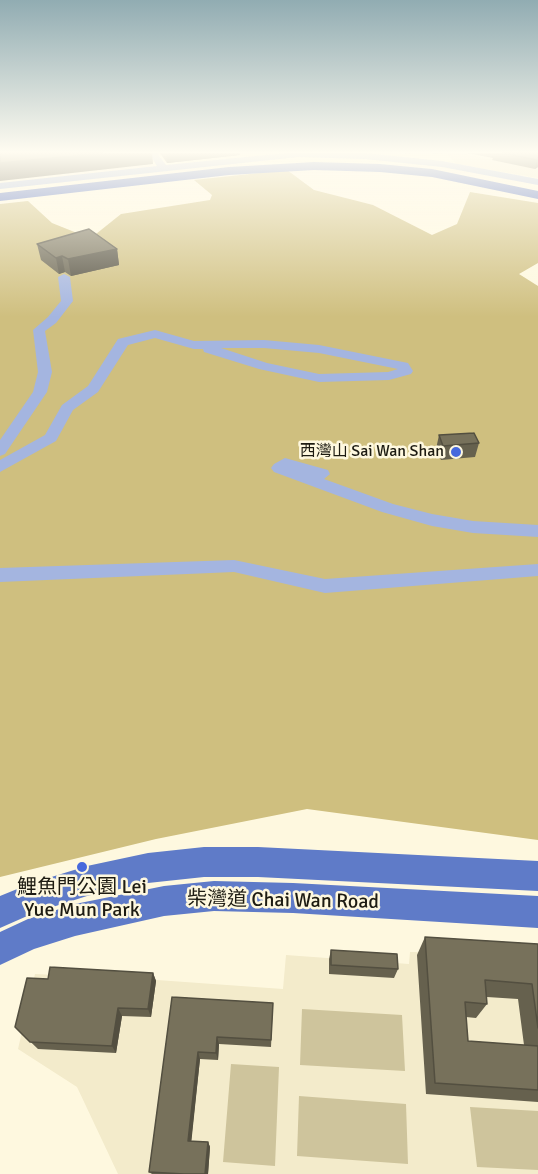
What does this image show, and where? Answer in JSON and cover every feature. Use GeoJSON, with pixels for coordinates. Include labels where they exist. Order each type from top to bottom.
{"type":"FeatureCollection","features":[{"type":"Feature","properties":{"kind":"main road","name":"柴灣道 Chai Wan Road"},"geometry":{"type":"LineString","coordinates":[[0,912],[32,898],[87,881],[148,868],[204,862],[258,861],[538,876]]}},
{"type":"Feature","properties":{"kind":"main road","name":"柴灣道 Chai Wan Road"},"geometry":{"type":"LineString","coordinates":[[0,949],[28,935],[75,920],[164,901],[214,896],[293,898],[538,912]]}},
{"type":"Feature","properties":{"kind":"street"},"geometry":{"type":"LineString","coordinates":[[0,451],[40,392],[45,372],[39,330],[52,320],[67,300],[64,278]]}},
{"type":"Feature","properties":{"kind":"street"},"geometry":{"type":"LineString","coordinates":[[0,467],[51,438],[67,408],[93,389],[123,342],[154,334],[264,366],[319,378],[389,376],[406,371],[403,366],[319,349],[264,344],[194,345]]}},
{"type":"Feature","properties":{"kind":"street"},"geometry":{"type":"LineString","coordinates":[[322,474],[285,463],[279,468],[388,508],[432,520],[473,527],[538,531]]}},
{"type":"Feature","properties":{"kind":"street"},"geometry":{"type":"LineString","coordinates":[[0,575],[234,566],[325,586],[538,570]]}},
{"type":"Feature","properties":{"kind":"shaded area"},"geometry":{"type":"Polygon","coordinates":[[[0,208],[35,208],[52,223],[82,235],[96,234],[121,214],[160,208],[378,208],[432,235],[457,224],[464,208],[538,208],[538,263],[519,274],[538,286],[538,840],[307,809],[156,839],[0,877],[0,208]]]}},
{"type":"Feature","properties":{"kind":"shaded area"},"geometry":{"type":"Polygon","coordinates":[[[410,952],[538,954],[538,1174],[118,1174],[77,1087],[18,1049],[35,974],[283,989],[286,955],[409,964],[410,952]]]}},
{"type":"Feature","properties":{"kind":"shaded area"},"geometry":{"type":"Polygon","coordinates":[[[302,1009],[402,1015],[405,1071],[300,1065],[302,1009]]]}},
{"type":"Feature","properties":{"kind":"shaded area"},"geometry":{"type":"Polygon","coordinates":[[[231,1064],[279,1067],[275,1166],[223,1162],[231,1064]]]}},
{"type":"Feature","properties":{"kind":"shaded area"},"geometry":{"type":"Polygon","coordinates":[[[299,1096],[406,1104],[408,1164],[297,1156],[299,1096]]]}},
{"type":"Feature","properties":{"kind":"shaded area"},"geometry":{"type":"Polygon","coordinates":[[[470,1107],[538,1111],[538,1170],[477,1167],[470,1107]]]}},
{"type":"Feature","properties":{"kind":"building"},"geometry":{"type":"Polygon","coordinates":[[[89,229],[117,249],[68,259],[62,256],[56,258],[37,244],[89,229]]]}},
{"type":"Feature","properties":{"kind":"building"},"geometry":{"type":"Polygon","coordinates":[[[474,433],[479,443],[443,446],[439,435],[474,433]]]}},
{"type":"Feature","properties":{"kind":"building"},"geometry":{"type":"Polygon","coordinates":[[[425,937],[538,944],[538,1028],[532,984],[485,980],[487,1004],[465,1002],[468,1041],[538,1046],[538,1090],[435,1083],[425,937]]]}},
{"type":"Feature","properties":{"kind":"building"},"geometry":{"type":"Polygon","coordinates":[[[331,950],[397,954],[398,969],[331,965],[331,950]]]}},
{"type":"Feature","properties":{"kind":"building"},"geometry":{"type":"Polygon","coordinates":[[[50,967],[153,973],[148,1009],[118,1008],[112,1046],[30,1042],[15,1027],[27,978],[48,979],[50,967]]]}},
{"type":"Feature","properties":{"kind":"building"},"geometry":{"type":"Polygon","coordinates":[[[172,997],[273,1003],[271,1040],[217,1037],[216,1053],[198,1052],[188,1141],[208,1142],[205,1174],[149,1172],[172,997]]]}},
{"type":"Feature","properties":{"kind":"place","name":"西灣山 Sai Wan Shan"},"geometry":{"type":"Point","coordinates":[456,452]}},
{"type":"Feature","properties":{"kind":"place","name":"鯉魚門公園 Lei Yue Mun Park"},"geometry":{"type":"Point","coordinates":[82,867]}}]}
